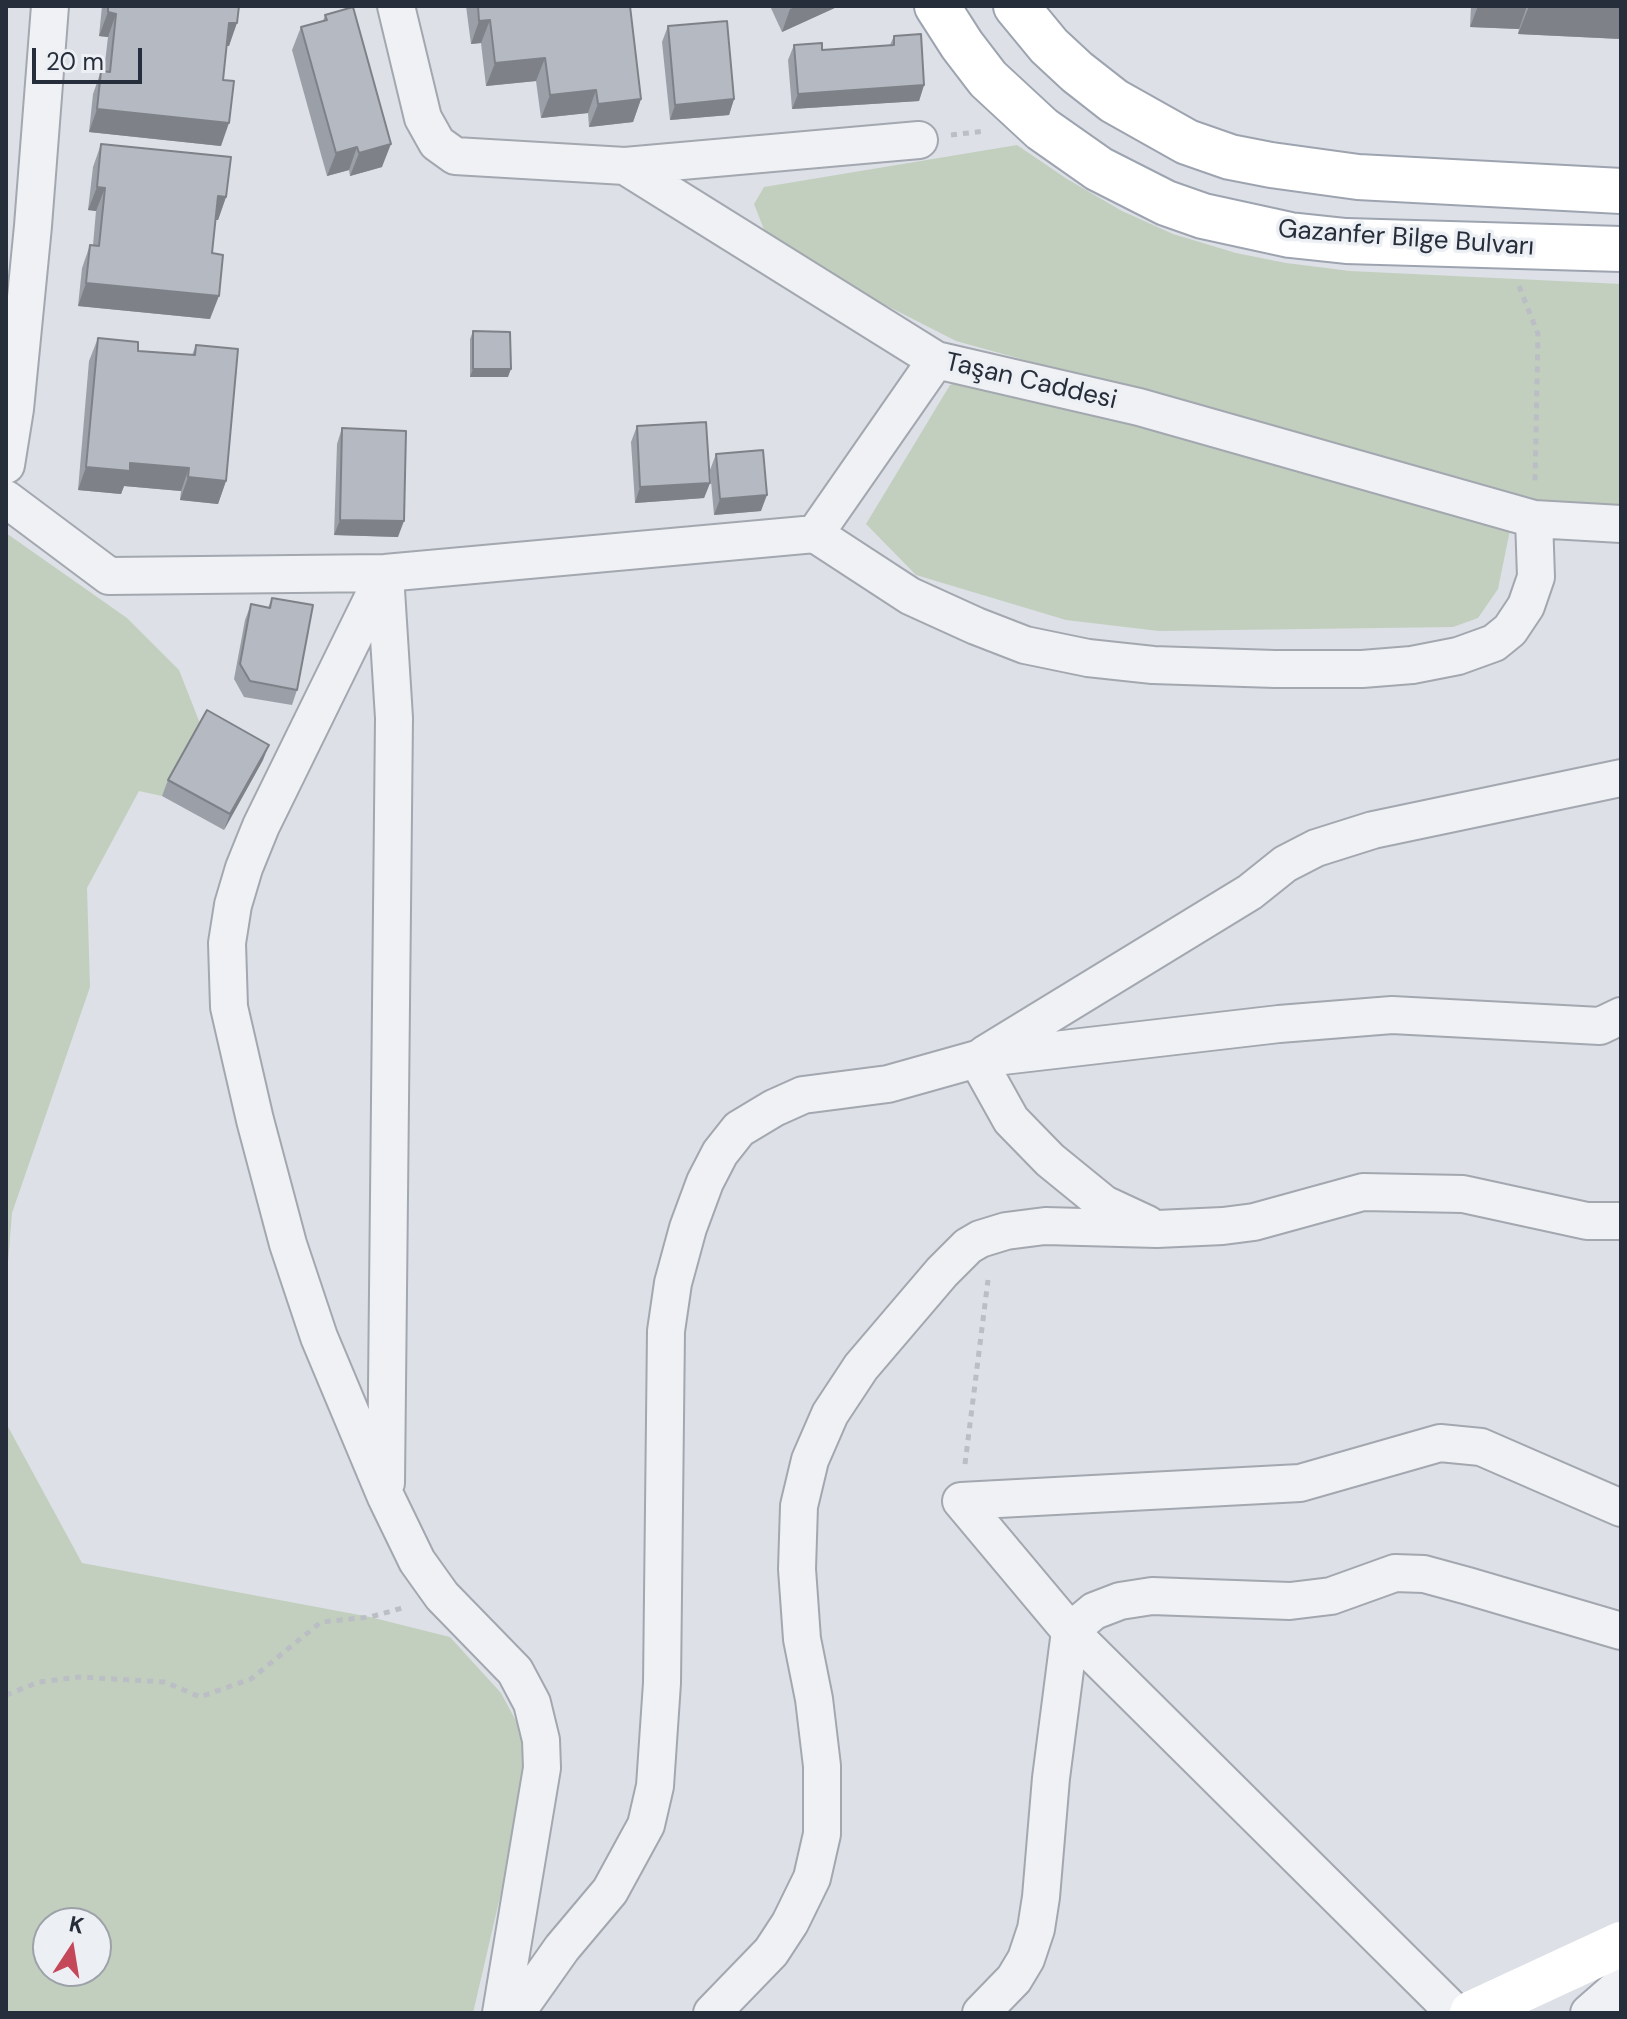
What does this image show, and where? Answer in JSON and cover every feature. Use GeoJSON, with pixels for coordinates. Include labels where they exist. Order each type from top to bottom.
{"type":"FeatureCollection","features":[{"type":"Feature","properties":{"kind":"main road","name":"Gazanfer Bilge Bulvarı"},"geometry":{"type":"LineString","coordinates":[[937,6],[988,79],[1042,129],[1099,169],[1166,203],[1203,216],[1290,235],[1390,243],[1621,249]]}},
{"type":"Feature","properties":{"kind":"main road"},"geometry":{"type":"LineString","coordinates":[[1016,6],[1049,46],[1114,101],[1187,142],[1230,157],[1358,177],[1621,191]]}},
{"type":"Feature","properties":{"kind":"main road"},"geometry":{"type":"LineString","coordinates":[[1472,2013],[1621,1944]]}},
{"type":"Feature","properties":{"kind":"street"},"geometry":{"type":"LineString","coordinates":[[6,465],[15,409],[32,241],[50,6]]}},
{"type":"Feature","properties":{"kind":"street","name":"Taşan Caddesi"},"geometry":{"type":"LineString","coordinates":[[396,6],[423,118],[437,143],[455,156],[625,166],[936,360],[1139,407],[1534,519],[1621,524]]}},
{"type":"Feature","properties":{"kind":"street"},"geometry":{"type":"LineString","coordinates":[[625,166],[919,140]]}},
{"type":"Feature","properties":{"kind":"street"},"geometry":{"type":"LineString","coordinates":[[815,534],[936,360]]}},
{"type":"Feature","properties":{"kind":"street"},"geometry":{"type":"LineString","coordinates":[[6,499],[109,576],[385,573],[815,534],[910,596],[1025,645],[1088,658],[1153,665],[1275,669],[1362,669],[1412,665],[1458,656],[1494,643],[1510,630],[1526,606],[1536,577],[1534,519]]}},
{"type":"Feature","properties":{"kind":"street"},"geometry":{"type":"LineString","coordinates":[[385,573],[261,826],[233,905],[227,943],[229,1007],[288,1244],[319,1337],[386,1497],[417,1561],[442,1596],[515,1671],[532,1703],[541,1740],[542,1768],[501,2013]]}},
{"type":"Feature","properties":{"kind":"street"},"geometry":{"type":"LineString","coordinates":[[385,573],[394,718],[386,1497]]}},
{"type":"Feature","properties":{"kind":"street"},"geometry":{"type":"LineString","coordinates":[[977,1059],[1250,892],[1285,864],[1316,848],[1373,830],[1621,778]]}},
{"type":"Feature","properties":{"kind":"street"},"geometry":{"type":"LineString","coordinates":[[516,2013],[562,1948],[610,1891],[646,1825],[655,1786],[662,1683],[666,1331],[673,1283],[688,1228],[705,1182],[720,1153],[739,1129],[803,1095],[888,1084],[977,1059],[1279,1024],[1392,1015],[1600,1026],[1621,1016]]}},
{"type":"Feature","properties":{"kind":"street"},"geometry":{"type":"LineString","coordinates":[[977,1059],[1011,1120],[1050,1160],[1104,1204],[1157,1229]]}},
{"type":"Feature","properties":{"kind":"street"},"geometry":{"type":"LineString","coordinates":[[712,2013],[771,1952],[790,1923],[812,1878],[822,1834],[822,1766],[814,1699],[802,1639],[797,1569],[799,1506],[810,1460],[830,1414],[861,1367],[968,1246],[993,1235],[1045,1226],[1157,1229],[1254,1222],[1348,1195],[1387,1191],[1463,1194],[1587,1221],[1621,1221]]}},
{"type":"Feature","properties":{"kind":"street"},"geometry":{"type":"LineString","coordinates":[[961,1501],[1300,1483],[1440,1443],[1481,1447],[1621,1508]]}},
{"type":"Feature","properties":{"kind":"street"},"geometry":{"type":"LineString","coordinates":[[961,1501],[1070,1631],[1455,2013]]}},
{"type":"Feature","properties":{"kind":"street"},"geometry":{"type":"LineString","coordinates":[[981,2013],[1014,1979],[1026,1959],[1036,1929],[1070,1631],[1094,1611],[1120,1601],[1152,1596],[1290,1601],[1331,1596],[1395,1573],[1438,1578],[1621,1631]]}},
{"type":"Feature","properties":{"kind":"street"},"geometry":{"type":"LineString","coordinates":[[1589,2013],[1621,1985]]}},
{"type":"Feature","properties":{"kind":"path"},"geometry":{"type":"LineString","coordinates":[[919,140],[999,129]]}},
{"type":"Feature","properties":{"kind":"path"},"geometry":{"type":"LineString","coordinates":[[1516,278],[1538,334],[1534,519]]}},
{"type":"Feature","properties":{"kind":"path"},"geometry":{"type":"LineString","coordinates":[[961,1501],[993,1235]]}},
{"type":"Feature","properties":{"kind":"path"},"geometry":{"type":"LineString","coordinates":[[6,1695],[39,1682],[79,1677],[165,1682],[200,1697],[251,1679],[321,1622],[370,1617],[442,1596]]}},
{"type":"Feature","properties":{"kind":"green space"},"geometry":{"type":"Polygon","coordinates":[[[1017,145],[1122,211],[1173,234],[1236,253],[1350,271],[1621,284],[1621,516],[1585,515],[956,341],[799,261],[765,232],[754,204],[764,187],[1017,145]]]}},
{"type":"Feature","properties":{"kind":"green space"},"geometry":{"type":"Polygon","coordinates":[[[962,380],[1147,424],[1510,530],[1498,589],[1478,618],[1453,627],[1159,631],[1066,620],[916,575],[866,524],[950,385],[962,380]]]}},
{"type":"Feature","properties":{"kind":"green space"},"geometry":{"type":"Polygon","coordinates":[[[6,533],[127,618],[179,670],[201,726],[162,796],[139,791],[87,888],[90,987],[12,1213],[6,1287],[6,533]]]}},
{"type":"Feature","properties":{"kind":"green space"},"geometry":{"type":"Polygon","coordinates":[[[6,1423],[82,1563],[370,1617],[450,1637],[501,1693],[522,1732],[524,1777],[513,1841],[473,2013],[6,2013],[6,1423]]]}},
{"type":"Feature","properties":{"kind":"building"},"geometry":{"type":"Polygon","coordinates":[[[108,6],[239,6],[237,23],[229,23],[223,80],[234,81],[229,123],[97,109],[101,71],[110,72],[116,14],[108,12],[108,6]]]}},
{"type":"Feature","properties":{"kind":"building"},"geometry":{"type":"Polygon","coordinates":[[[478,6],[630,6],[641,99],[598,104],[596,90],[550,95],[545,58],[495,63],[490,20],[479,21],[478,6]]]}},
{"type":"Feature","properties":{"kind":"building"},"geometry":{"type":"Polygon","coordinates":[[[353,7],[391,144],[359,153],[357,147],[336,153],[301,27],[327,20],[325,15],[353,7]]]}},
{"type":"Feature","properties":{"kind":"building"},"geometry":{"type":"Polygon","coordinates":[[[727,21],[734,99],[675,105],[668,26],[727,21]]]}},
{"type":"Feature","properties":{"kind":"building"},"geometry":{"type":"Polygon","coordinates":[[[921,34],[924,85],[798,94],[794,45],[822,43],[822,50],[894,45],[894,36],[921,34]]]}},
{"type":"Feature","properties":{"kind":"building"},"geometry":{"type":"Polygon","coordinates":[[[101,144],[231,157],[226,197],[218,196],[212,253],[223,255],[219,296],[86,283],[90,245],[99,246],[105,188],[97,187],[101,144]]]}},
{"type":"Feature","properties":{"kind":"building"},"geometry":{"type":"Polygon","coordinates":[[[473,331],[510,332],[511,369],[473,369],[473,331]]]}},
{"type":"Feature","properties":{"kind":"building"},"geometry":{"type":"Polygon","coordinates":[[[98,338],[138,342],[138,351],[195,355],[196,345],[238,349],[226,481],[188,477],[189,468],[130,463],[130,471],[86,467],[98,338]]]}},
{"type":"Feature","properties":{"kind":"building"},"geometry":{"type":"Polygon","coordinates":[[[706,422],[710,483],[640,487],[637,426],[706,422]]]}},
{"type":"Feature","properties":{"kind":"building"},"geometry":{"type":"Polygon","coordinates":[[[342,428],[406,431],[404,521],[340,520],[342,428]]]}},
{"type":"Feature","properties":{"kind":"building"},"geometry":{"type":"Polygon","coordinates":[[[763,450],[767,495],[720,499],[716,454],[763,450]]]}},
{"type":"Feature","properties":{"kind":"building"},"geometry":{"type":"Polygon","coordinates":[[[272,598],[313,605],[297,690],[250,681],[240,664],[251,604],[270,608],[272,598]]]}},
{"type":"Feature","properties":{"kind":"building"},"geometry":{"type":"Polygon","coordinates":[[[207,710],[269,745],[230,814],[168,780],[207,710]]]}}]}
